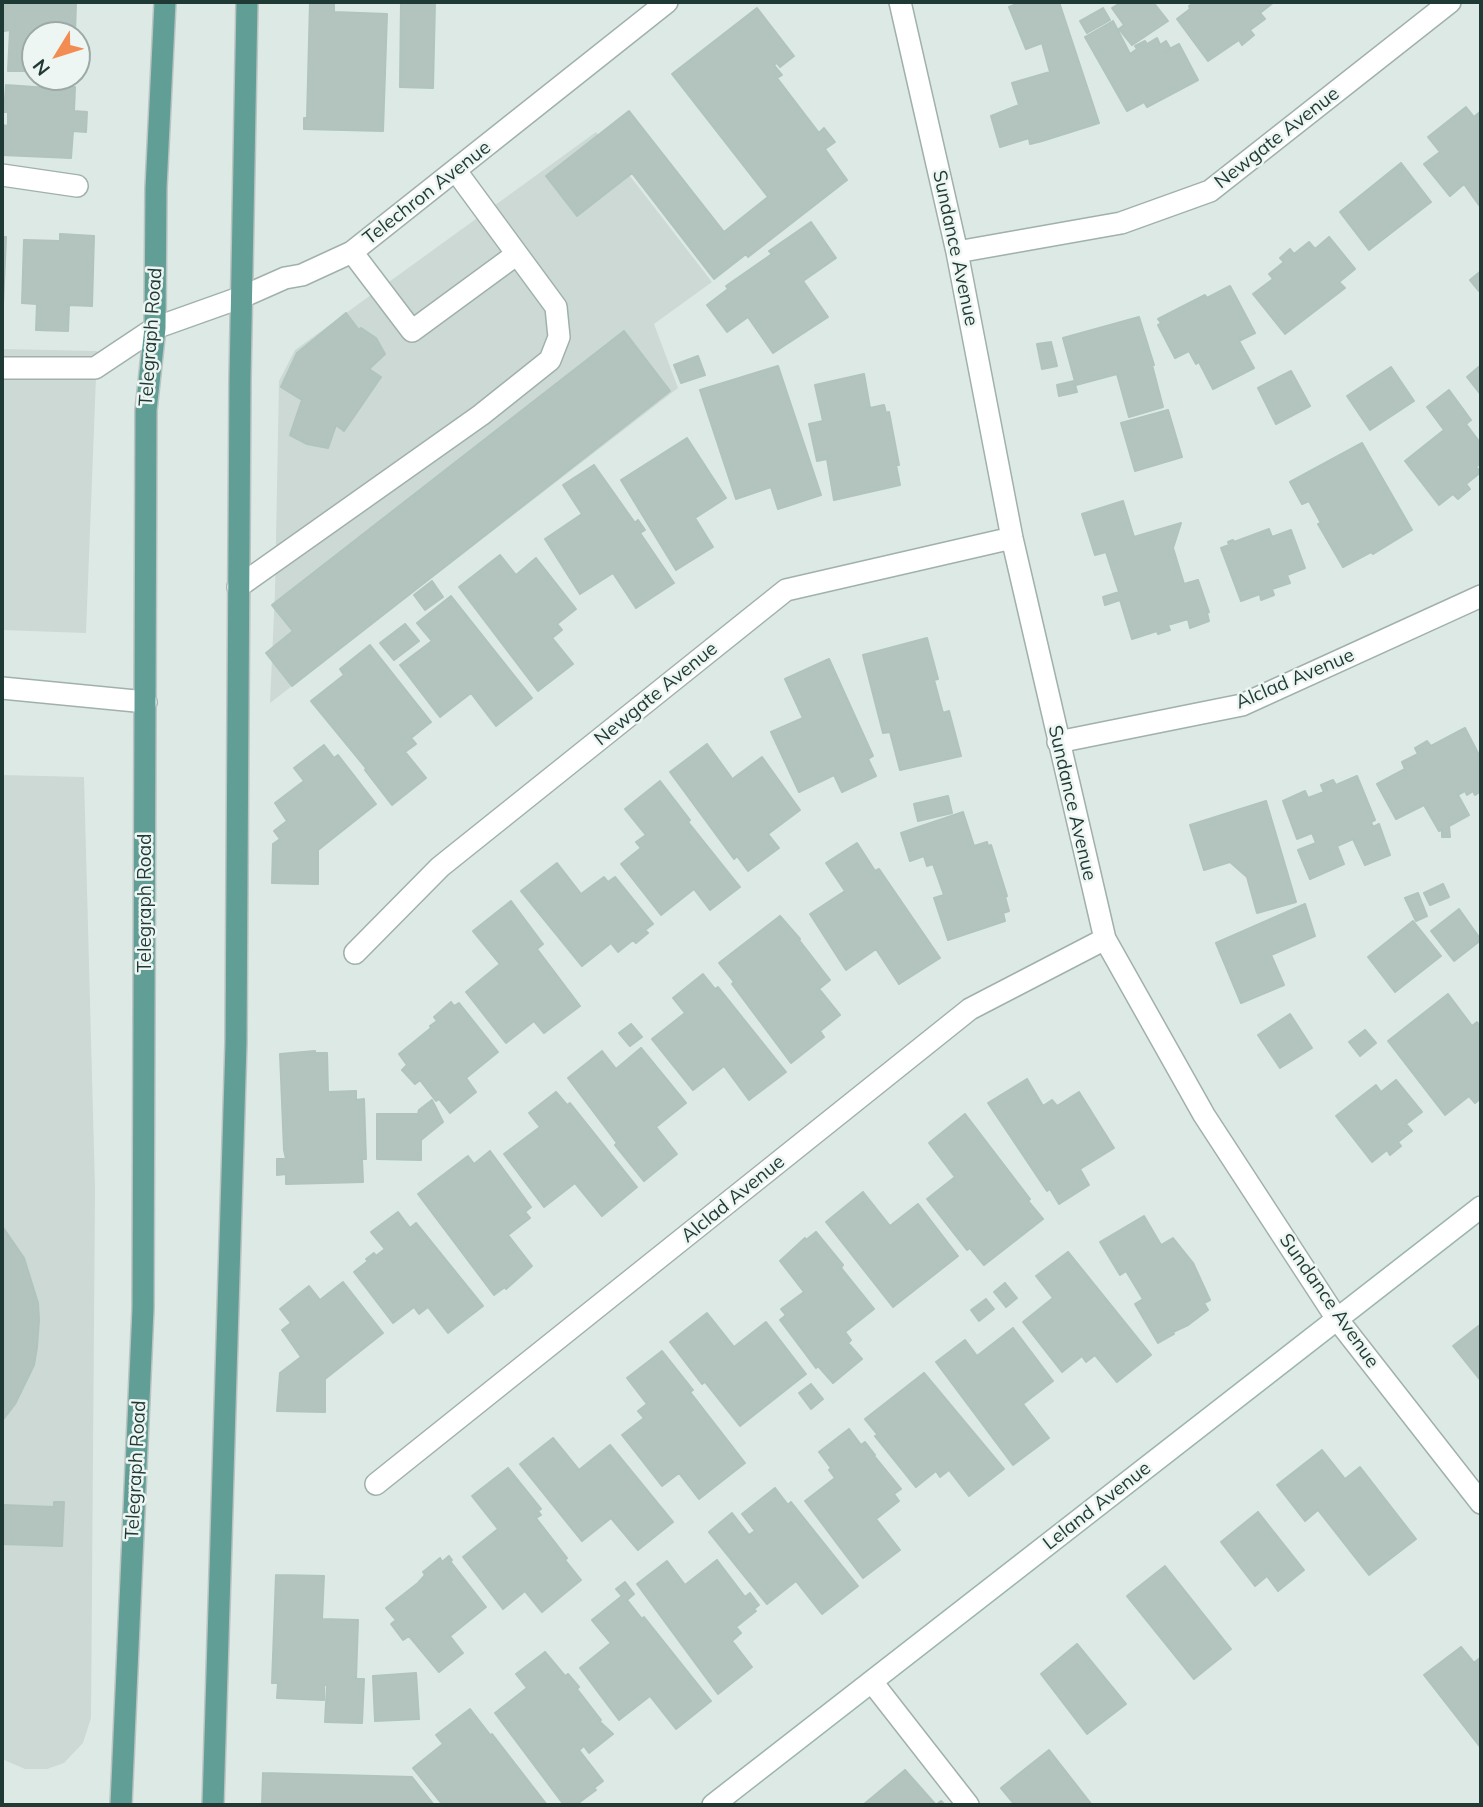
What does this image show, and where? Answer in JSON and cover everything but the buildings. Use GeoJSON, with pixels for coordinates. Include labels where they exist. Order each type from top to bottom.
{"type":"FeatureCollection","features":[{"type":"Feature","properties":{"kind":"main road","name":"Telegraph Road"},"geometry":{"type":"LineString","coordinates":[[121,1805],[143,1309],[146,410],[155,328],[156,188],[165,2]]}},
{"type":"Feature","properties":{"kind":"main road"},"geometry":{"type":"LineString","coordinates":[[213,1805],[236,1043],[238,587],[247,2]]}},
{"type":"Feature","properties":{"kind":"street","name":"Telechron Avenue"},"geometry":{"type":"LineString","coordinates":[[2,368],[95,368],[155,328],[242,297],[285,278],[302,275],[352,252],[667,2]]}},
{"type":"Feature","properties":{"kind":"street","name":"Sundance Avenue"},"geometry":{"type":"LineString","coordinates":[[900,2],[957,251],[1012,538],[1105,939],[1204,1115],[1337,1319],[1481,1503]]}},
{"type":"Feature","properties":{"kind":"street","name":"Newgate Avenue"},"geometry":{"type":"LineString","coordinates":[[957,251],[1121,223],[1210,191],[1450,2]]}},
{"type":"Feature","properties":{"kind":"street"},"geometry":{"type":"LineString","coordinates":[[238,587],[481,415],[550,360],[559,337],[556,307],[456,171]]}},
{"type":"Feature","properties":{"kind":"street"},"geometry":{"type":"LineString","coordinates":[[2,175],[77,186]]}},
{"type":"Feature","properties":{"kind":"street"},"geometry":{"type":"LineString","coordinates":[[352,252],[412,331],[517,254]]}},
{"type":"Feature","properties":{"kind":"street","name":"Newgate Avenue"},"geometry":{"type":"LineString","coordinates":[[355,953],[440,867],[786,590],[1012,538]]}},
{"type":"Feature","properties":{"kind":"street","name":"Alclad Avenue"},"geometry":{"type":"LineString","coordinates":[[1058,742],[1242,705],[1481,596]]}},
{"type":"Feature","properties":{"kind":"street"},"geometry":{"type":"LineString","coordinates":[[2,688],[146,702]]}},
{"type":"Feature","properties":{"kind":"street","name":"Alclad Avenue"},"geometry":{"type":"LineString","coordinates":[[376,1484],[970,1009],[1105,939]]}},
{"type":"Feature","properties":{"kind":"street","name":"Leland Avenue"},"geometry":{"type":"LineString","coordinates":[[713,1805],[1481,1207]]}},
{"type":"Feature","properties":{"kind":"street"},"geometry":{"type":"LineString","coordinates":[[872,1682],[968,1805]]}},
{"type":"Feature","properties":{"kind":"shaded area"},"geometry":{"type":"Polygon","coordinates":[[[596,132],[712,282],[654,324],[678,388],[270,703],[279,381],[295,350],[596,132]]]}},
{"type":"Feature","properties":{"kind":"shaded area"},"geometry":{"type":"Polygon","coordinates":[[[2,349],[97,351],[86,633],[2,630],[2,349]]]}},
{"type":"Feature","properties":{"kind":"shaded area"},"geometry":{"type":"Polygon","coordinates":[[[2,775],[84,777],[95,1189],[91,1718],[83,1743],[64,1763],[47,1769],[25,1769],[2,1759],[2,775]]]}}]}
